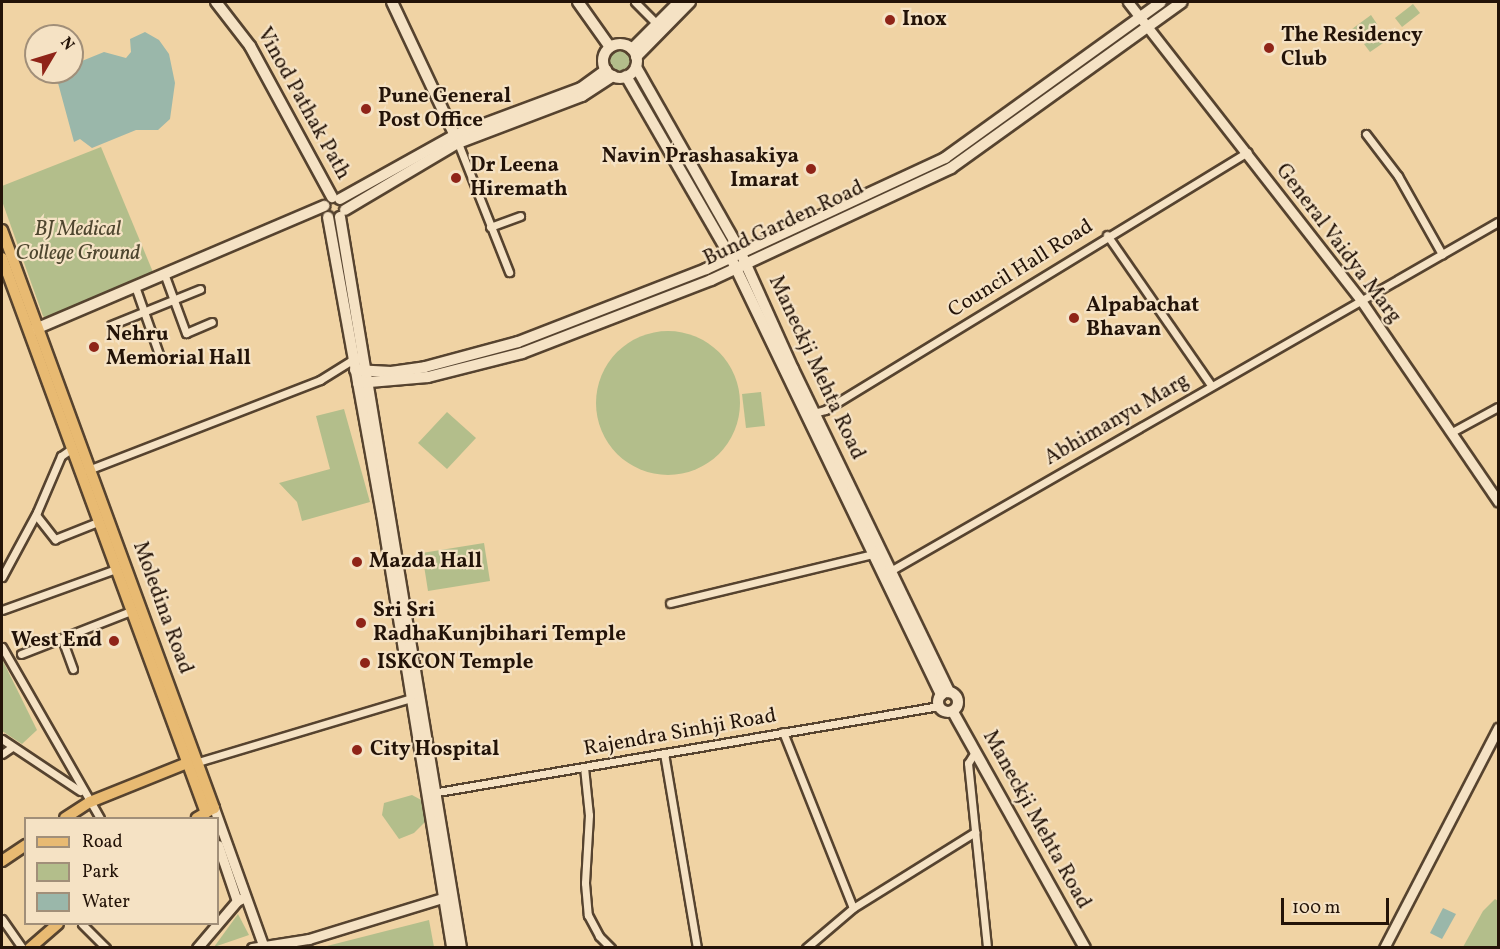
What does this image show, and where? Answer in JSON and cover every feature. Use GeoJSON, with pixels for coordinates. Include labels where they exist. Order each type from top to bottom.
{"type":"FeatureCollection","features":[{"type":"Feature","properties":{"kind":"main road","name":"Vinod Pathak Path"},"geometry":{"type":"LineString","coordinates":[[216,2],[250,46],[333,208],[448,896]]}},
{"type":"Feature","properties":{"kind":"main road"},"geometry":{"type":"LineString","coordinates":[[392,2],[457,139]]}},
{"type":"Feature","properties":{"kind":"main road"},"geometry":{"type":"LineString","coordinates":[[578,2],[610,46]]}},
{"type":"Feature","properties":{"kind":"main road"},"geometry":{"type":"LineString","coordinates":[[34,333],[333,208],[457,139],[581,88],[610,73],[626,76],[657,24],[679,2]]}},
{"type":"Feature","properties":{"kind":"main road"},"geometry":{"type":"LineString","coordinates":[[635,58],[690,2]]}},
{"type":"Feature","properties":{"kind":"main road","name":"Bund Garden Road"},"geometry":{"type":"LineString","coordinates":[[359,364],[391,372],[518,342],[735,253],[945,158],[1161,2]]}},
{"type":"Feature","properties":{"kind":"main road","name":"Bund Garden Road"},"geometry":{"type":"LineString","coordinates":[[363,383],[428,377],[522,353],[740,264],[951,168],[1182,2]]}},
{"type":"Feature","properties":{"kind":"main road"},"geometry":{"type":"LineString","coordinates":[[610,73],[603,57],[610,46],[620,44],[635,58]]}},
{"type":"Feature","properties":{"kind":"main road","name":"Maneckji Mehta Road"},"geometry":{"type":"LineString","coordinates":[[635,58],[735,253],[892,570],[943,697]]}},
{"type":"Feature","properties":{"kind":"main road","name":"Maneckji Mehta Road"},"geometry":{"type":"LineString","coordinates":[[626,76],[735,253]]}},
{"type":"Feature","properties":{"kind":"main road"},"geometry":{"type":"LineString","coordinates":[[2,230],[34,333]]}},
{"type":"Feature","properties":{"kind":"main road"},"geometry":{"type":"LineString","coordinates":[[2,258],[34,333]]}},
{"type":"Feature","properties":{"kind":"main road","name":"Moledina Road"},"geometry":{"type":"LineString","coordinates":[[34,333],[71,449],[85,471],[98,522],[131,611],[193,762]]}},
{"type":"Feature","properties":{"kind":"main road","name":"Moledina Road"},"geometry":{"type":"LineString","coordinates":[[34,333],[193,762],[206,814]]}},
{"type":"Feature","properties":{"kind":"main road","name":"Maneckji Mehta Road"},"geometry":{"type":"LineString","coordinates":[[814,415],[873,554],[943,697],[959,702],[953,712],[1085,948]]}},
{"type":"Feature","properties":{"kind":"main road"},"geometry":{"type":"LineString","coordinates":[[943,697],[945,712],[953,712]]}},
{"type":"Feature","properties":{"kind":"main road"},"geometry":{"type":"LineString","coordinates":[[67,817],[86,797],[193,762]]}},
{"type":"Feature","properties":{"kind":"main road"},"geometry":{"type":"LineString","coordinates":[[2,861],[24,846]]}},
{"type":"Feature","properties":{"kind":"main road"},"geometry":{"type":"LineString","coordinates":[[448,896],[452,948]]}},
{"type":"Feature","properties":{"kind":"main road"},"geometry":{"type":"LineString","coordinates":[[448,896],[461,948]]}},
{"type":"Feature","properties":{"kind":"main road"},"geometry":{"type":"LineString","coordinates":[[30,948],[57,925]]}},
{"type":"Feature","properties":{"kind":"street"},"geometry":{"type":"LineString","coordinates":[[635,2],[657,24]]}},
{"type":"Feature","properties":{"kind":"street","name":"General Vaidya Marg"},"geometry":{"type":"LineString","coordinates":[[1128,2],[1360,299],[1498,501]]}},
{"type":"Feature","properties":{"kind":"street"},"geometry":{"type":"LineString","coordinates":[[1366,134],[1398,176],[1442,254]]}},
{"type":"Feature","properties":{"kind":"street"},"geometry":{"type":"LineString","coordinates":[[457,139],[509,272]]}},
{"type":"Feature","properties":{"kind":"street","name":"Council Hall Road"},"geometry":{"type":"LineString","coordinates":[[814,415],[1247,152]]}},
{"type":"Feature","properties":{"kind":"street"},"geometry":{"type":"LineString","coordinates":[[490,227],[520,216]]}},
{"type":"Feature","properties":{"kind":"street","name":"Abhimanyu Marg"},"geometry":{"type":"LineString","coordinates":[[892,570],[1360,299],[1498,222]]}},
{"type":"Feature","properties":{"kind":"street"},"geometry":{"type":"LineString","coordinates":[[1107,235],[1211,385]]}},
{"type":"Feature","properties":{"kind":"street"},"geometry":{"type":"LineString","coordinates":[[166,279],[186,333],[212,322]]}},
{"type":"Feature","properties":{"kind":"street"},"geometry":{"type":"LineString","coordinates":[[111,325],[200,289]]}},
{"type":"Feature","properties":{"kind":"street"},"geometry":{"type":"LineString","coordinates":[[136,291],[161,360]]}},
{"type":"Feature","properties":{"kind":"street"},"geometry":{"type":"LineString","coordinates":[[85,471],[359,364]]}},
{"type":"Feature","properties":{"kind":"street"},"geometry":{"type":"LineString","coordinates":[[1452,432],[1498,407]]}},
{"type":"Feature","properties":{"kind":"street"},"geometry":{"type":"LineString","coordinates":[[2,577],[36,515],[61,456],[71,449]]}},
{"type":"Feature","properties":{"kind":"street"},"geometry":{"type":"LineString","coordinates":[[36,515],[55,539],[98,522]]}},
{"type":"Feature","properties":{"kind":"street"},"geometry":{"type":"LineString","coordinates":[[670,603],[873,554]]}},
{"type":"Feature","properties":{"kind":"street"},"geometry":{"type":"LineString","coordinates":[[2,610],[116,568]]}},
{"type":"Feature","properties":{"kind":"street"},"geometry":{"type":"LineString","coordinates":[[21,654],[131,611]]}},
{"type":"Feature","properties":{"kind":"street"},"geometry":{"type":"LineString","coordinates":[[62,639],[73,669]]}},
{"type":"Feature","properties":{"kind":"street"},"geometry":{"type":"LineString","coordinates":[[2,647],[99,817]]}},
{"type":"Feature","properties":{"kind":"street"},"geometry":{"type":"LineString","coordinates":[[193,762],[415,697]]}},
{"type":"Feature","properties":{"kind":"street","name":"Rajendra Sinhji Road"},"geometry":{"type":"LineString","coordinates":[[431,793],[783,732],[943,697]]}},
{"type":"Feature","properties":{"kind":"street"},"geometry":{"type":"LineString","coordinates":[[1384,948],[1498,728]]}},
{"type":"Feature","properties":{"kind":"street"},"geometry":{"type":"LineString","coordinates":[[783,732],[853,908]]}},
{"type":"Feature","properties":{"kind":"street"},"geometry":{"type":"LineString","coordinates":[[2,739],[86,797]]}},
{"type":"Feature","properties":{"kind":"street"},"geometry":{"type":"LineString","coordinates":[[2,754],[12,747]]}},
{"type":"Feature","properties":{"kind":"street"},"geometry":{"type":"LineString","coordinates":[[975,752],[968,763],[987,948]]}},
{"type":"Feature","properties":{"kind":"street"},"geometry":{"type":"LineString","coordinates":[[664,753],[697,948]]}},
{"type":"Feature","properties":{"kind":"street"},"geometry":{"type":"LineString","coordinates":[[584,767],[589,815],[585,884],[588,915],[599,936],[611,948]]}},
{"type":"Feature","properties":{"kind":"street"},"geometry":{"type":"LineString","coordinates":[[806,948],[853,908],[975,832]]}},
{"type":"Feature","properties":{"kind":"street","name":"Moledina Road"},"geometry":{"type":"LineString","coordinates":[[219,846],[241,899]]}},
{"type":"Feature","properties":{"kind":"street"},"geometry":{"type":"LineString","coordinates":[[219,847],[241,899],[268,944]]}},
{"type":"Feature","properties":{"kind":"street"},"geometry":{"type":"LineString","coordinates":[[252,948],[309,939],[448,896]]}},
{"type":"Feature","properties":{"kind":"street"},"geometry":{"type":"LineString","coordinates":[[219,924],[241,899]]}},
{"type":"Feature","properties":{"kind":"street"},"geometry":{"type":"LineString","coordinates":[[2,919],[22,948]]}},
{"type":"Feature","properties":{"kind":"street"},"geometry":{"type":"LineString","coordinates":[[83,925],[106,948]]}},
{"type":"Feature","properties":{"kind":"street"},"geometry":{"type":"LineString","coordinates":[[199,947],[218,925]]}},
{"type":"Feature","properties":{"kind":"green space"},"geometry":{"type":"Polygon","coordinates":[[[1413,4],[1420,13],[1402,27],[1395,18],[1413,4]]]}},
{"type":"Feature","properties":{"kind":"green space"},"geometry":{"type":"Polygon","coordinates":[[[1371,15],[1377,24],[1359,38],[1352,29],[1371,15]]]}},
{"type":"Feature","properties":{"kind":"green space"},"geometry":{"type":"Polygon","coordinates":[[[1382,30],[1389,39],[1370,52],[1364,44],[1382,30]]]}},
{"type":"Feature","properties":{"kind":"green space"},"geometry":{"type":"Polygon","coordinates":[[[616,51],[624,51],[630,57],[630,65],[624,71],[616,71],[610,65],[610,57],[616,51]]]}},
{"type":"Feature","properties":{"kind":"green space","name":"BJ Medical College Ground"},"geometry":{"type":"Polygon","coordinates":[[[101,147],[155,277],[49,321],[43,316],[2,201],[2,186],[101,147]]]}},
{"type":"Feature","properties":{"kind":"green space"},"geometry":{"type":"Polygon","coordinates":[[[668,331],[695,337],[708,343],[719,352],[728,363],[734,376],[740,403],[734,430],[728,443],[719,454],[708,463],[695,469],[668,475],[641,469],[628,463],[617,454],[608,443],[602,430],[596,403],[602,376],[608,363],[617,352],[628,343],[641,337],[668,331]]]}},
{"type":"Feature","properties":{"kind":"green space"},"geometry":{"type":"Polygon","coordinates":[[[761,392],[765,426],[746,428],[742,394],[761,392]]]}},
{"type":"Feature","properties":{"kind":"green space"},"geometry":{"type":"Polygon","coordinates":[[[344,409],[370,502],[302,521],[297,502],[279,483],[330,469],[316,416],[344,409]]]}},
{"type":"Feature","properties":{"kind":"green space"},"geometry":{"type":"Polygon","coordinates":[[[447,412],[476,438],[447,469],[418,443],[447,412]]]}},
{"type":"Feature","properties":{"kind":"green space"},"geometry":{"type":"Polygon","coordinates":[[[484,543],[490,581],[428,591],[422,553],[484,543]]]}},
{"type":"Feature","properties":{"kind":"green space"},"geometry":{"type":"Polygon","coordinates":[[[2,659],[37,730],[22,744],[2,731],[2,659]]]}},
{"type":"Feature","properties":{"kind":"green space"},"geometry":{"type":"Polygon","coordinates":[[[412,795],[423,801],[426,821],[414,833],[399,839],[382,815],[384,803],[412,795]]]}},
{"type":"Feature","properties":{"kind":"green space"},"geometry":{"type":"Polygon","coordinates":[[[1495,899],[1498,901],[1498,947],[1463,947],[1483,911],[1495,899]]]}},
{"type":"Feature","properties":{"kind":"green space"},"geometry":{"type":"Polygon","coordinates":[[[238,914],[249,935],[214,947],[238,914]]]}},
{"type":"Feature","properties":{"kind":"green space"},"geometry":{"type":"Polygon","coordinates":[[[429,920],[434,947],[323,947],[429,920]]]}},
{"type":"Feature","properties":{"kind":"water"},"geometry":{"type":"Polygon","coordinates":[[[145,32],[159,40],[169,54],[175,83],[170,119],[158,130],[136,130],[92,148],[80,139],[74,142],[58,84],[84,84],[84,60],[104,52],[126,58],[131,52],[130,39],[145,32]]]}},
{"type":"Feature","properties":{"kind":"water"},"geometry":{"type":"Polygon","coordinates":[[[1443,908],[1456,914],[1442,939],[1430,933],[1443,908]]]}},
{"type":"Feature","properties":{"kind":"place","name":"Inox"},"geometry":{"type":"Point","coordinates":[890,20]}},
{"type":"Feature","properties":{"kind":"place","name":"The Residency Club"},"geometry":{"type":"Point","coordinates":[1269,48]}},
{"type":"Feature","properties":{"kind":"place","name":"Pune General Post Office"},"geometry":{"type":"Point","coordinates":[366,109]}},
{"type":"Feature","properties":{"kind":"place","name":"Navin Prashasakiya Imarat"},"geometry":{"type":"Point","coordinates":[811,169]}},
{"type":"Feature","properties":{"kind":"place","name":"Dr Leena Hiremath"},"geometry":{"type":"Point","coordinates":[456,178]}},
{"type":"Feature","properties":{"kind":"place","name":"Alpabachat Bhavan"},"geometry":{"type":"Point","coordinates":[1074,318]}},
{"type":"Feature","properties":{"kind":"place","name":"Nehru Memorial Hall"},"geometry":{"type":"Point","coordinates":[94,347]}},
{"type":"Feature","properties":{"kind":"place","name":"Mazda Hall"},"geometry":{"type":"Point","coordinates":[357,562]}},
{"type":"Feature","properties":{"kind":"place","name":"Sri Sri RadhaKunjbihari Temple"},"geometry":{"type":"Point","coordinates":[361,623]}},
{"type":"Feature","properties":{"kind":"place","name":"West End"},"geometry":{"type":"Point","coordinates":[114,641]}},
{"type":"Feature","properties":{"kind":"place","name":"ISKCON Temple"},"geometry":{"type":"Point","coordinates":[365,663]}},
{"type":"Feature","properties":{"kind":"place","name":"City Hospital"},"geometry":{"type":"Point","coordinates":[357,750]}}]}
